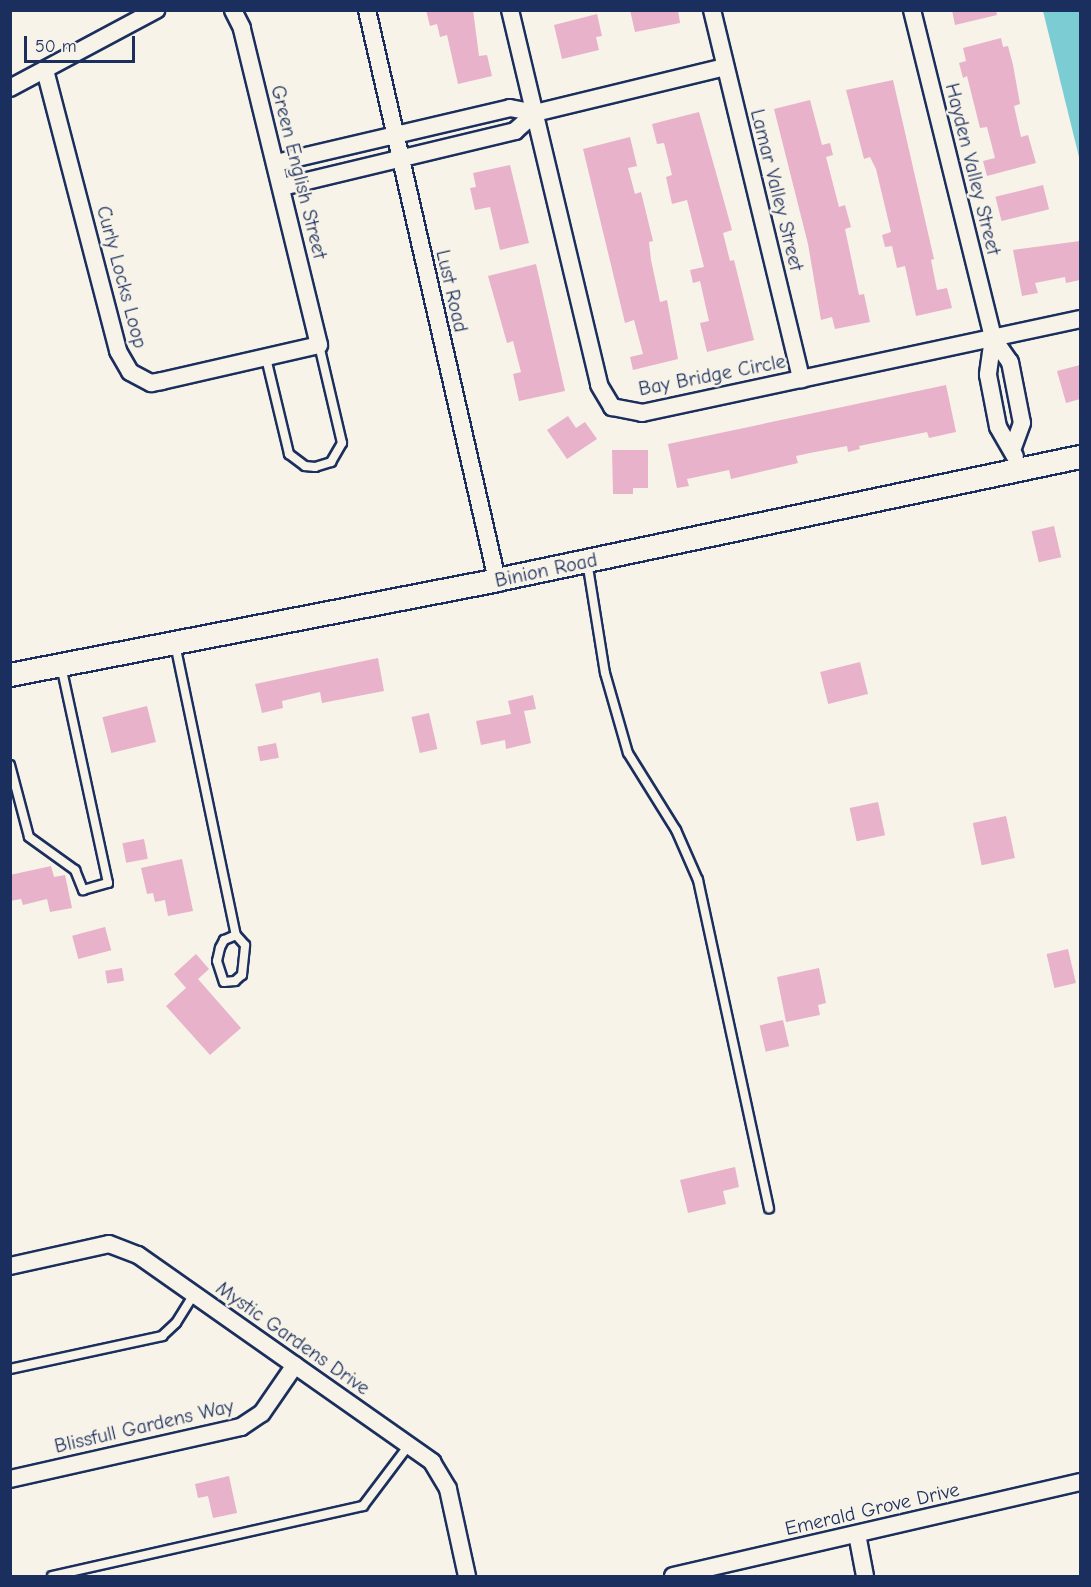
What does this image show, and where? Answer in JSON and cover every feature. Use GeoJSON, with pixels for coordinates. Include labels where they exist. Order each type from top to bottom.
{"type":"FeatureCollection","features":[{"type":"Feature","properties":{"kind":"main road","name":"Binion Road"},"geometry":{"type":"LineString","coordinates":[[10,675],[587,561],[1015,459],[1080,457]]}},
{"type":"Feature","properties":{"kind":"street"},"geometry":{"type":"LineString","coordinates":[[10,88],[156,10]]}},
{"type":"Feature","properties":{"kind":"street","name":"Green English Street"},"geometry":{"type":"LineString","coordinates":[[233,10],[242,28],[320,345]]}},
{"type":"Feature","properties":{"kind":"street","name":"Lust Road"},"geometry":{"type":"LineString","coordinates":[[367,10],[497,580]]}},
{"type":"Feature","properties":{"kind":"street","name":"Bay Bridge Circle"},"geometry":{"type":"LineString","coordinates":[[510,10],[599,385],[612,407],[642,413],[1080,319]]}},
{"type":"Feature","properties":{"kind":"street","name":"Lamar Valley Street"},"geometry":{"type":"LineString","coordinates":[[712,10],[801,379]]}},
{"type":"Feature","properties":{"kind":"street","name":"Hayden Valley Street"},"geometry":{"type":"LineString","coordinates":[[912,10],[993,338],[1010,362],[1022,423],[1015,459]]}},
{"type":"Feature","properties":{"kind":"street"},"geometry":{"type":"LineString","coordinates":[[276,163],[510,108],[535,113],[725,67]]}},
{"type":"Feature","properties":{"kind":"street","name":"Curly Locks Loop"},"geometry":{"type":"LineString","coordinates":[[45,70],[118,351],[130,372],[151,383],[320,345]]}},
{"type":"Feature","properties":{"kind":"street"},"geometry":{"type":"LineString","coordinates":[[282,187],[515,131],[535,113]]}},
{"type":"Feature","properties":{"kind":"street","name":"Hayden Valley Street"},"geometry":{"type":"LineString","coordinates":[[993,338],[988,375],[998,427],[1015,459]]}},
{"type":"Feature","properties":{"kind":"street","name":"Mystic Gardens Drive"},"geometry":{"type":"LineString","coordinates":[[10,1266],[109,1244],[138,1255],[432,1462],[448,1489],[467,1576]]}},
{"type":"Feature","properties":{"kind":"street","name":"Blissfull Gardens Way"},"geometry":{"type":"LineString","coordinates":[[10,1479],[242,1427],[262,1413],[295,1365]]}},
{"type":"Feature","properties":{"kind":"street","name":"Emerald Grove Drive"},"geometry":{"type":"LineString","coordinates":[[673,1576],[1080,1482]]}},
{"type":"Feature","properties":{"kind":"street"},"geometry":{"type":"LineString","coordinates":[[857,1534],[866,1576]]}},
{"type":"Feature","properties":{"kind":"lane"},"geometry":{"type":"LineString","coordinates":[[266,358],[289,454],[305,466],[315,467],[331,462],[342,443],[320,345]]}},
{"type":"Feature","properties":{"kind":"lane"},"geometry":{"type":"LineString","coordinates":[[587,561],[605,673],[628,753],[676,830],[698,880],[769,1208]]}},
{"type":"Feature","properties":{"kind":"lane"},"geometry":{"type":"LineString","coordinates":[[175,643],[236,934],[245,945],[242,975],[235,981],[224,982],[217,961],[220,948],[224,939],[236,934]]}},
{"type":"Feature","properties":{"kind":"lane"},"geometry":{"type":"LineString","coordinates":[[10,765],[29,837],[75,870],[83,891],[108,883],[61,666]]}},
{"type":"Feature","properties":{"kind":"lane"},"geometry":{"type":"LineString","coordinates":[[10,1369],[162,1336],[176,1323],[194,1294]]}},
{"type":"Feature","properties":{"kind":"lane"},"geometry":{"type":"LineString","coordinates":[[52,1576],[363,1506],[409,1445]]}},
{"type":"Feature","properties":{"kind":"water"},"geometry":{"type":"Polygon","coordinates":[[[1043,11],[1080,11],[1080,161],[1043,11]]]}},
{"type":"Feature","properties":{"kind":"building"},"geometry":{"type":"Polygon","coordinates":[[[426,10],[473,10],[479,56],[487,55],[492,76],[458,84],[447,35],[440,37],[437,24],[430,26],[426,10]]]}},
{"type":"Feature","properties":{"kind":"building"},"geometry":{"type":"Polygon","coordinates":[[[630,10],[678,10],[680,23],[635,32],[630,10]]]}},
{"type":"Feature","properties":{"kind":"building"},"geometry":{"type":"Polygon","coordinates":[[[952,10],[996,10],[997,15],[955,25],[952,10]]]}},
{"type":"Feature","properties":{"kind":"building"},"geometry":{"type":"Polygon","coordinates":[[[597,14],[602,36],[596,37],[599,50],[562,59],[554,25],[597,14]]]}},
{"type":"Feature","properties":{"kind":"building"},"geometry":{"type":"Polygon","coordinates":[[[1001,38],[1003,47],[1008,46],[1013,65],[1020,104],[1014,106],[1021,137],[1028,135],[1036,163],[987,176],[983,161],[995,158],[987,127],[980,128],[967,76],[963,78],[959,63],[966,61],[963,48],[1001,38]]]}},
{"type":"Feature","properties":{"kind":"building"},"geometry":{"type":"Polygon","coordinates":[[[893,80],[934,259],[931,260],[937,290],[947,288],[952,308],[916,316],[905,266],[897,268],[892,246],[885,247],[882,235],[891,232],[876,169],[870,157],[864,159],[846,90],[893,80]]]}},
{"type":"Feature","properties":{"kind":"building"},"geometry":{"type":"Polygon","coordinates":[[[810,100],[822,145],[830,143],[833,155],[826,157],[839,207],[845,205],[851,227],[845,229],[859,295],[864,294],[870,322],[835,329],[832,317],[821,320],[808,244],[774,109],[810,100]]]}},
{"type":"Feature","properties":{"kind":"building"},"geometry":{"type":"Polygon","coordinates":[[[699,112],[732,230],[723,233],[730,261],[734,260],[754,340],[707,352],[700,323],[709,321],[700,281],[693,283],[690,270],[704,267],[687,200],[672,204],[666,177],[672,175],[664,143],[657,144],[652,124],[699,112]]]}},
{"type":"Feature","properties":{"kind":"building"},"geometry":{"type":"Polygon","coordinates":[[[630,137],[637,166],[628,168],[635,194],[641,192],[653,241],[649,242],[651,260],[660,302],[667,300],[678,359],[633,370],[630,357],[643,354],[634,320],[625,323],[583,149],[630,137]]]}},
{"type":"Feature","properties":{"kind":"building"},"geometry":{"type":"Polygon","coordinates":[[[510,165],[529,243],[500,250],[490,207],[475,210],[470,188],[476,187],[473,173],[510,165]]]}},
{"type":"Feature","properties":{"kind":"building"},"geometry":{"type":"Polygon","coordinates":[[[1043,185],[1049,209],[1002,221],[995,197],[1043,185]]]}},
{"type":"Feature","properties":{"kind":"building"},"geometry":{"type":"Polygon","coordinates":[[[1080,241],[1080,280],[1066,283],[1065,277],[1035,283],[1038,293],[1022,296],[1013,250],[1080,241]]]}},
{"type":"Feature","properties":{"kind":"building"},"geometry":{"type":"Polygon","coordinates":[[[536,264],[565,391],[519,401],[513,374],[521,372],[513,341],[507,343],[488,276],[536,264]]]}},
{"type":"Feature","properties":{"kind":"building"},"geometry":{"type":"Polygon","coordinates":[[[1080,365],[1080,399],[1066,403],[1057,371],[1080,365]]]}},
{"type":"Feature","properties":{"kind":"building"},"geometry":{"type":"Polygon","coordinates":[[[946,385],[956,432],[929,438],[927,432],[859,446],[860,449],[848,452],[847,446],[810,453],[796,456],[798,463],[731,479],[729,470],[687,479],[689,486],[677,488],[668,444],[946,385]]]}},
{"type":"Feature","properties":{"kind":"building"},"geometry":{"type":"Polygon","coordinates":[[[568,416],[576,428],[585,422],[597,439],[567,459],[547,430],[568,416]]]}},
{"type":"Feature","properties":{"kind":"building"},"geometry":{"type":"Polygon","coordinates":[[[612,450],[648,450],[648,488],[633,488],[633,494],[613,494],[612,450]]]}},
{"type":"Feature","properties":{"kind":"building"},"geometry":{"type":"Polygon","coordinates":[[[1054,526],[1061,557],[1039,562],[1032,531],[1054,526]]]}},
{"type":"Feature","properties":{"kind":"building"},"geometry":{"type":"Polygon","coordinates":[[[378,658],[384,691],[322,703],[320,692],[282,701],[283,708],[262,713],[255,684],[378,658]]]}},
{"type":"Feature","properties":{"kind":"building"},"geometry":{"type":"Polygon","coordinates":[[[860,662],[868,694],[828,704],[820,672],[860,662]]]}},
{"type":"Feature","properties":{"kind":"building"},"geometry":{"type":"Polygon","coordinates":[[[533,695],[536,709],[524,711],[531,743],[506,749],[505,740],[481,745],[476,721],[511,714],[508,701],[533,695]]]}},
{"type":"Feature","properties":{"kind":"building"},"geometry":{"type":"Polygon","coordinates":[[[147,706],[156,742],[111,753],[102,717],[147,706]]]}},
{"type":"Feature","properties":{"kind":"building"},"geometry":{"type":"Polygon","coordinates":[[[429,713],[437,749],[420,753],[411,717],[429,713]]]}},
{"type":"Feature","properties":{"kind":"building"},"geometry":{"type":"Polygon","coordinates":[[[276,743],[279,758],[260,761],[257,747],[276,743]]]}},
{"type":"Feature","properties":{"kind":"building"},"geometry":{"type":"Polygon","coordinates":[[[878,802],[885,835],[857,841],[850,808],[878,802]]]}},
{"type":"Feature","properties":{"kind":"building"},"geometry":{"type":"Polygon","coordinates":[[[1006,816],[1015,858],[982,865],[973,823],[1006,816]]]}},
{"type":"Feature","properties":{"kind":"building"},"geometry":{"type":"Polygon","coordinates":[[[144,839],[148,859],[126,863],[122,843],[144,839]]]}},
{"type":"Feature","properties":{"kind":"building"},"geometry":{"type":"Polygon","coordinates":[[[182,859],[193,911],[168,916],[165,900],[155,902],[153,893],[147,894],[141,868],[182,859]]]}},
{"type":"Feature","properties":{"kind":"building"},"geometry":{"type":"Polygon","coordinates":[[[51,866],[54,877],[65,875],[72,908],[50,912],[47,899],[23,905],[21,899],[10,901],[10,875],[51,866]]]}},
{"type":"Feature","properties":{"kind":"building"},"geometry":{"type":"Polygon","coordinates":[[[105,927],[111,950],[78,959],[72,936],[105,927]]]}},
{"type":"Feature","properties":{"kind":"building"},"geometry":{"type":"Polygon","coordinates":[[[1068,949],[1076,983],[1054,988],[1047,954],[1068,949]]]}},
{"type":"Feature","properties":{"kind":"building"},"geometry":{"type":"Polygon","coordinates":[[[196,954],[209,969],[198,979],[241,1028],[210,1055],[166,1006],[186,988],[174,974],[196,954]]]}},
{"type":"Feature","properties":{"kind":"building"},"geometry":{"type":"Polygon","coordinates":[[[122,968],[124,981],[107,983],[105,971],[122,968]]]}},
{"type":"Feature","properties":{"kind":"building"},"geometry":{"type":"Polygon","coordinates":[[[819,968],[826,1003],[818,1005],[820,1015],[786,1022],[777,977],[819,968]]]}},
{"type":"Feature","properties":{"kind":"building"},"geometry":{"type":"Polygon","coordinates":[[[783,1020],[789,1046],[766,1052],[760,1025],[783,1020]]]}},
{"type":"Feature","properties":{"kind":"building"},"geometry":{"type":"Polygon","coordinates":[[[735,1167],[739,1187],[723,1191],[726,1204],[688,1213],[680,1180],[735,1167]]]}},
{"type":"Feature","properties":{"kind":"building"},"geometry":{"type":"Polygon","coordinates":[[[229,1476],[237,1513],[213,1518],[208,1496],[198,1498],[195,1484],[229,1476]]]}}]}
